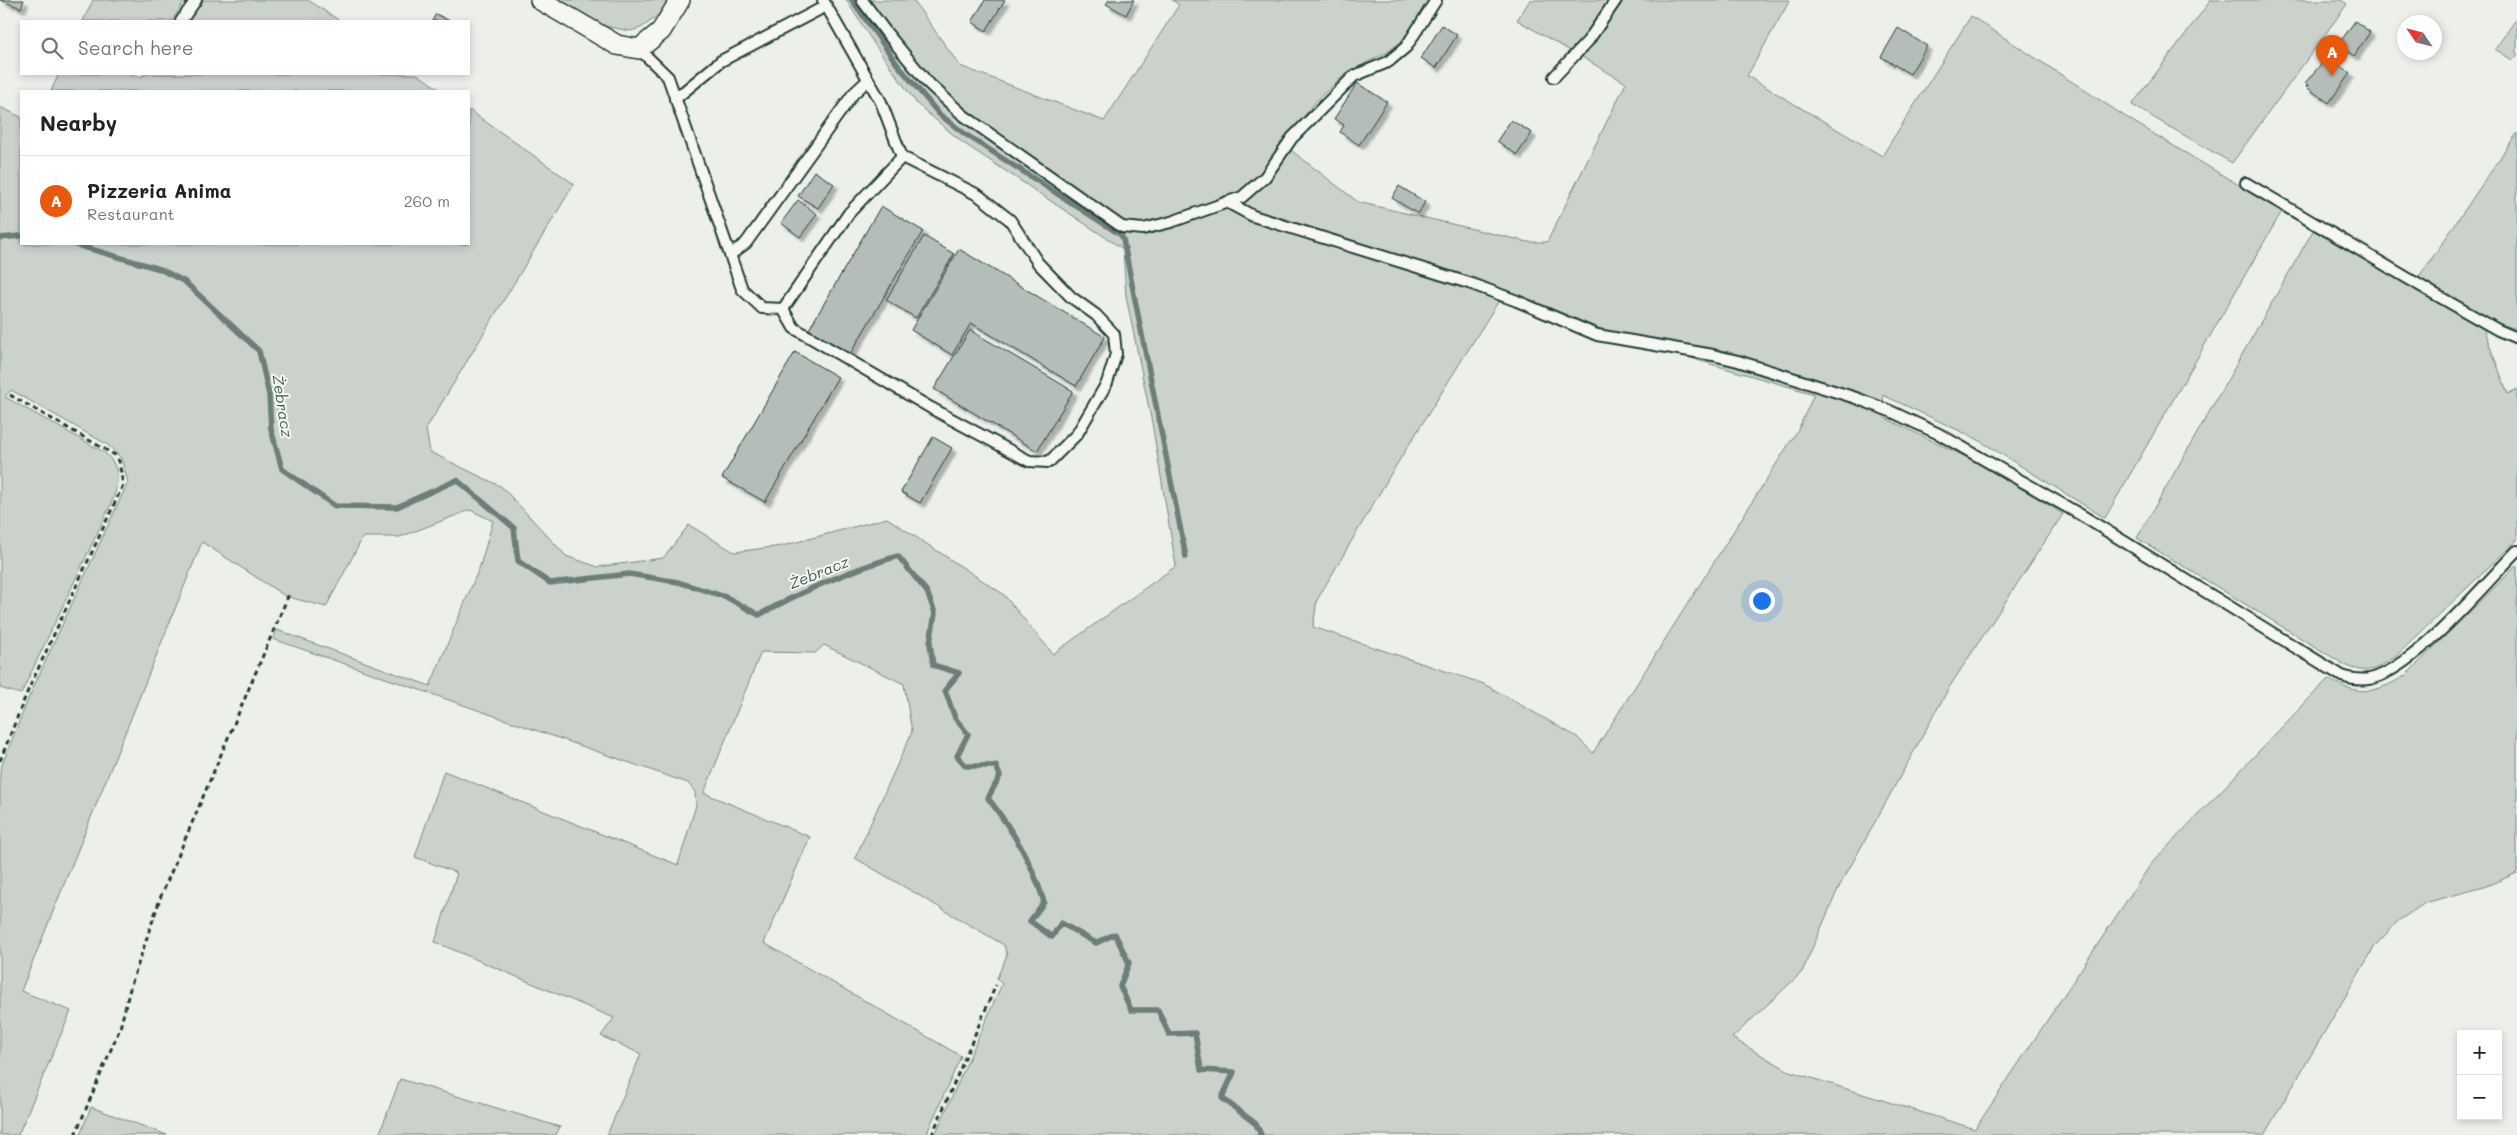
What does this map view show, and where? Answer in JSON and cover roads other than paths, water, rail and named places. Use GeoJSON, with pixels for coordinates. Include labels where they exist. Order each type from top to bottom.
{"type":"FeatureCollection","features":[{"type":"Feature","properties":{"kind":"street"},"geometry":{"type":"LineString","coordinates":[[540,0],[617,45],[639,48],[660,30],[680,0]]}},
{"type":"Feature","properties":{"kind":"lane"},"geometry":{"type":"LineString","coordinates":[[182,20],[196,0]]}},
{"type":"Feature","properties":{"kind":"lane"},"geometry":{"type":"LineString","coordinates":[[862,0],[884,31],[927,82],[963,115],[1122,227],[1143,228],[1171,222],[1242,197],[1265,177],[1292,138],[1354,76],[1388,62],[1406,47],[1436,0]]}},
{"type":"Feature","properties":{"kind":"lane"},"geometry":{"type":"LineString","coordinates":[[1554,77],[1588,41],[1616,0]]}},
{"type":"Feature","properties":{"kind":"lane"},"geometry":{"type":"LineString","coordinates":[[675,99],[721,61],[825,3],[881,102],[902,157],[978,195],[1010,220],[1038,263],[1071,297],[1096,315],[1114,334],[1116,354],[1107,383],[1077,434],[1049,462],[1029,461],[931,408],[794,328],[783,309]]}},
{"type":"Feature","properties":{"kind":"lane"},"geometry":{"type":"LineString","coordinates":[[639,48],[650,62],[668,77],[742,289],[762,308],[783,309]]}},
{"type":"Feature","properties":{"kind":"lane"},"geometry":{"type":"LineString","coordinates":[[730,255],[746,243],[853,94],[868,80]]}},
{"type":"Feature","properties":{"kind":"lane"},"geometry":{"type":"LineString","coordinates":[[783,309],[849,212],[884,178],[902,157]]}},
{"type":"Feature","properties":{"kind":"lane"},"geometry":{"type":"LineString","coordinates":[[2246,183],[2439,297],[2498,330],[2517,338]]}},
{"type":"Feature","properties":{"kind":"lane"},"geometry":{"type":"LineString","coordinates":[[1227,202],[1261,219],[1472,284],[1517,300],[1597,335],[1738,361],[1890,410],[2011,473],[2342,676],[2367,680],[2378,677],[2406,660],[2449,621],[2517,551]]}},
{"type":"Feature","properties":{"kind":"waterway"},"geometry":{"type":"LineString","coordinates":[[852,0],[897,64],[939,114],[965,134],[1121,235],[1186,557]]}},
{"type":"Feature","properties":{"kind":"waterway","name":"Żebracz"},"geometry":{"type":"LineString","coordinates":[[0,238],[20,236]]}},
{"type":"Feature","properties":{"kind":"waterway","name":"Żebracz"},"geometry":{"type":"LineString","coordinates":[[76,245],[160,269],[185,282],[259,351],[269,395],[271,429],[282,469],[335,506],[397,507],[457,480],[514,528],[518,561],[550,583],[629,574],[678,582],[726,597],[759,615],[827,581],[898,556],[927,592],[935,613],[930,643],[933,665],[959,673],[945,690],[955,718],[968,734],[957,756],[966,766],[996,766],[1000,776],[988,798],[1021,847],[1034,874],[1044,902],[1030,921],[1052,937],[1061,923],[1096,943],[1115,934],[1129,963],[1120,986],[1131,1010],[1158,1010],[1169,1034],[1195,1033],[1201,1070],[1234,1072],[1222,1098],[1256,1124],[1261,1135]]}},
{"type":"Feature","properties":{"kind":"place","name":"Pizzeria Anima"},"geometry":{"type":"Point","coordinates":[2332,76]}}]}
